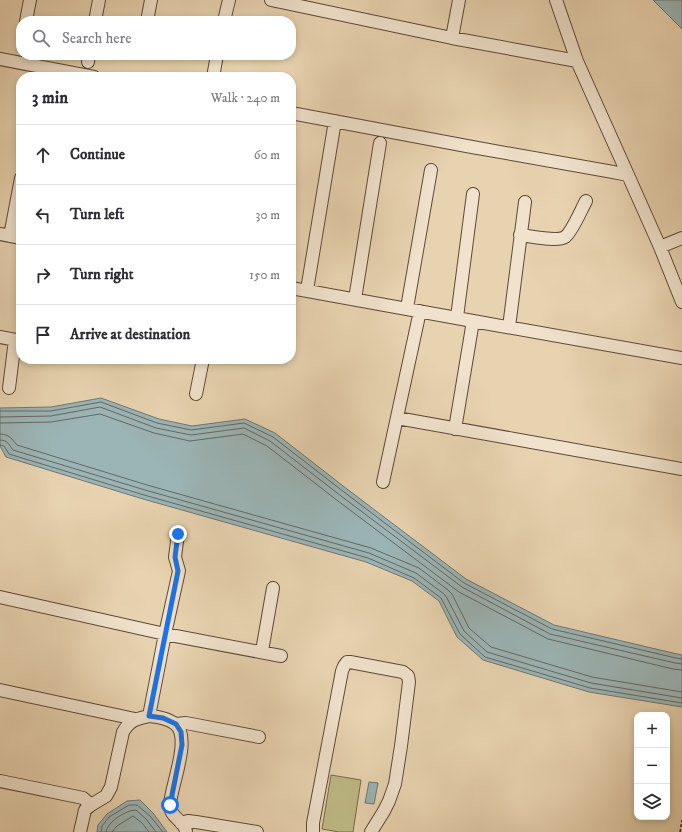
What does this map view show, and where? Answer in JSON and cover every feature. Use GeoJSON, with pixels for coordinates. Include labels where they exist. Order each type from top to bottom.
{"type":"FeatureCollection","features":[{"type":"Feature","properties":{"kind":"street"},"geometry":{"type":"LineString","coordinates":[[27,16],[30,0]]}},
{"type":"Feature","properties":{"kind":"street"},"geometry":{"type":"LineString","coordinates":[[97,16],[99,0]]}},
{"type":"Feature","properties":{"kind":"street"},"geometry":{"type":"LineString","coordinates":[[148,16],[151,0]]}},
{"type":"Feature","properties":{"kind":"street"},"geometry":{"type":"LineString","coordinates":[[225,16],[229,0]]}},
{"type":"Feature","properties":{"kind":"street"},"geometry":{"type":"LineString","coordinates":[[271,0],[452,38],[577,61]]}},
{"type":"Feature","properties":{"kind":"street"},"geometry":{"type":"LineString","coordinates":[[452,38],[459,0]]}},
{"type":"Feature","properties":{"kind":"street"},"geometry":{"type":"LineString","coordinates":[[556,0],[577,61],[660,247],[682,302]]}},
{"type":"Feature","properties":{"kind":"street"},"geometry":{"type":"LineString","coordinates":[[0,59],[40,72]]}},
{"type":"Feature","properties":{"kind":"street"},"geometry":{"type":"LineString","coordinates":[[214,72],[216,60]]}},
{"type":"Feature","properties":{"kind":"street"},"geometry":{"type":"LineString","coordinates":[[296,114],[628,175]]}},
{"type":"Feature","properties":{"kind":"street"},"geometry":{"type":"LineString","coordinates":[[307,290],[335,121]]}},
{"type":"Feature","properties":{"kind":"street"},"geometry":{"type":"LineString","coordinates":[[355,299],[380,143]]}},
{"type":"Feature","properties":{"kind":"street"},"geometry":{"type":"LineString","coordinates":[[407,308],[431,170]]}},
{"type":"Feature","properties":{"kind":"street"},"geometry":{"type":"LineString","coordinates":[[457,317],[473,194]]}},
{"type":"Feature","properties":{"kind":"street"},"geometry":{"type":"LineString","coordinates":[[520,235],[556,239],[564,237],[570,232],[586,201]]}},
{"type":"Feature","properties":{"kind":"street"},"geometry":{"type":"LineString","coordinates":[[509,326],[525,202]]}},
{"type":"Feature","properties":{"kind":"street"},"geometry":{"type":"LineString","coordinates":[[10,236],[16,204]]}},
{"type":"Feature","properties":{"kind":"street"},"geometry":{"type":"LineString","coordinates":[[660,247],[682,238]]}},
{"type":"Feature","properties":{"kind":"street"},"geometry":{"type":"LineString","coordinates":[[296,289],[682,358]]}},
{"type":"Feature","properties":{"kind":"street"},"geometry":{"type":"LineString","coordinates":[[383,482],[420,311]]}},
{"type":"Feature","properties":{"kind":"street"},"geometry":{"type":"LineString","coordinates":[[455,429],[473,321]]}},
{"type":"Feature","properties":{"kind":"street"},"geometry":{"type":"LineString","coordinates":[[0,338],[16,341]]}},
{"type":"Feature","properties":{"kind":"street"},"geometry":{"type":"LineString","coordinates":[[9,388],[16,351]]}},
{"type":"Feature","properties":{"kind":"street"},"geometry":{"type":"LineString","coordinates":[[196,394],[202,364]]}},
{"type":"Feature","properties":{"kind":"street"},"geometry":{"type":"LineString","coordinates":[[397,418],[682,469]]}},
{"type":"Feature","properties":{"kind":"street"},"geometry":{"type":"LineString","coordinates":[[149,716],[178,571],[175,557],[178,534]]}},
{"type":"Feature","properties":{"kind":"street"},"geometry":{"type":"LineString","coordinates":[[262,652],[273,588]]}},
{"type":"Feature","properties":{"kind":"street"},"geometry":{"type":"LineString","coordinates":[[0,597],[165,634],[281,656]]}},
{"type":"Feature","properties":{"kind":"street"},"geometry":{"type":"LineString","coordinates":[[313,832],[313,823],[341,676],[345,664],[350,662],[403,672],[408,676],[410,682],[395,784],[384,811],[371,832]]}},
{"type":"Feature","properties":{"kind":"street"},"geometry":{"type":"LineString","coordinates":[[0,690],[136,719]]}},
{"type":"Feature","properties":{"kind":"street"},"geometry":{"type":"LineString","coordinates":[[80,832],[85,810],[106,796],[111,787],[123,732],[127,726],[136,719],[149,716],[163,718],[176,724],[181,732],[182,745],[170,805],[173,816],[184,828],[188,821],[257,832]]}},
{"type":"Feature","properties":{"kind":"street"},"geometry":{"type":"LineString","coordinates":[[176,724],[186,722],[259,737]]}},
{"type":"Feature","properties":{"kind":"street"},"geometry":{"type":"LineString","coordinates":[[0,781],[83,798],[91,805]]}},
{"type":"Feature","properties":{"kind":"path"},"geometry":{"type":"LineString","coordinates":[[680,832],[682,820]]}},
{"type":"Feature","properties":{"kind":"shaded area"},"geometry":{"type":"Polygon","coordinates":[[[331,775],[361,780],[353,832],[339,832],[322,829],[331,775]]]}},
{"type":"Feature","properties":{"kind":"water"},"geometry":{"type":"Polygon","coordinates":[[[653,0],[682,0],[682,29],[653,0]]]}},
{"type":"Feature","properties":{"kind":"water"},"geometry":{"type":"Polygon","coordinates":[[[101,398],[159,419],[192,426],[245,419],[275,433],[466,579],[554,625],[682,655],[682,707],[589,692],[483,660],[457,637],[439,601],[412,581],[366,562],[143,499],[6,457],[0,446],[0,408],[51,407],[101,398]]]}},
{"type":"Feature","properties":{"kind":"water"},"geometry":{"type":"Polygon","coordinates":[[[369,782],[378,783],[374,804],[365,803],[369,782]]]}},
{"type":"Feature","properties":{"kind":"water"},"geometry":{"type":"Polygon","coordinates":[[[140,800],[153,813],[167,832],[97,832],[98,825],[107,814],[127,801],[140,800]]]}},
{"type":"Feature","properties":{"kind":"route"},"geometry":{"type":"LineString","coordinates":[[170,805],[182,745],[181,732],[176,724],[163,718],[149,716],[178,571],[175,557],[178,534]]}}]}
